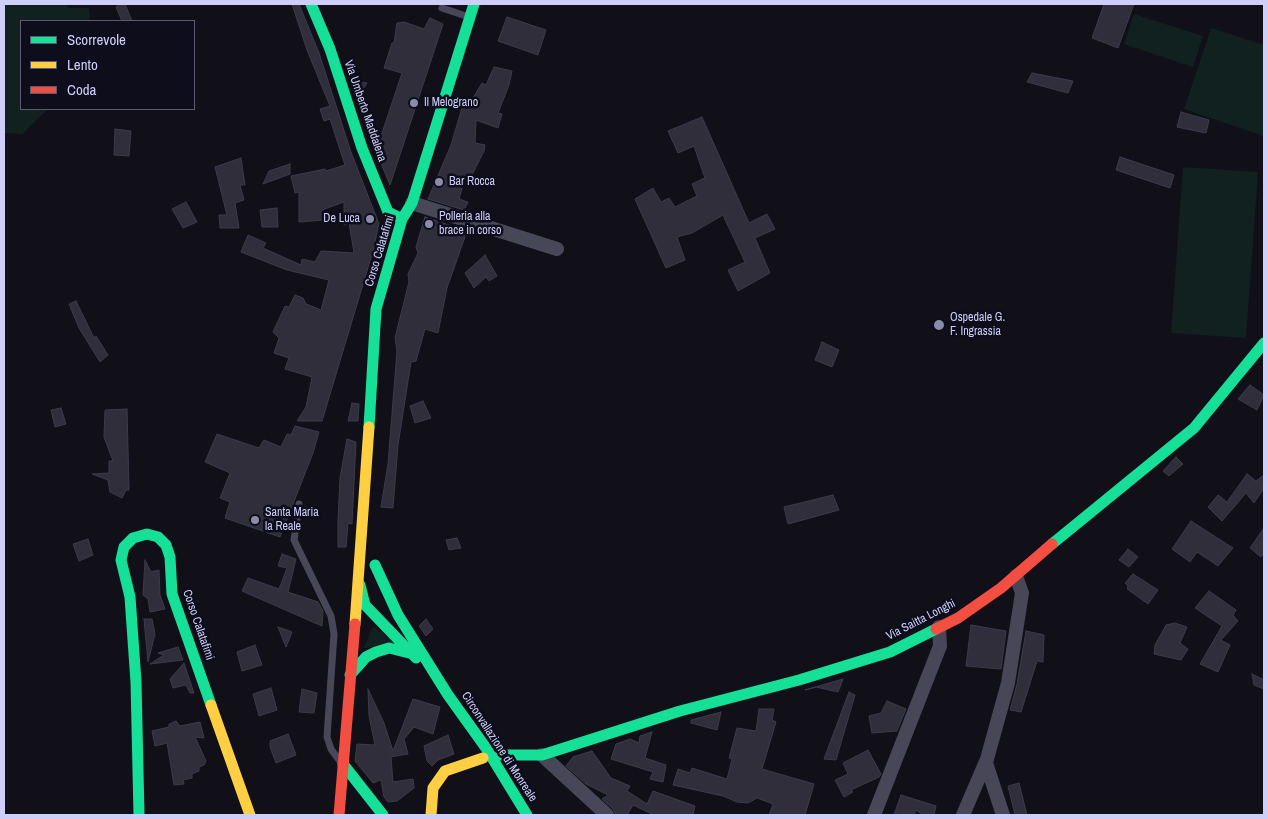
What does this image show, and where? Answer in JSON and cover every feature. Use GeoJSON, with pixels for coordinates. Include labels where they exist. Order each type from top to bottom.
{"type":"FeatureCollection","features":[{"type":"Feature","properties":{"kind":"street","name":"Via Umberto Maddalena"},"geometry":{"type":"LineString","coordinates":[[311,4],[330,49],[362,148],[388,212],[402,219]]}},
{"type":"Feature","properties":{"kind":"street","name":"Corso Calatafimi"},"geometry":{"type":"LineString","coordinates":[[364,516],[376,309],[402,219],[412,204],[474,4]]}},
{"type":"Feature","properties":{"kind":"street"},"geometry":{"type":"LineString","coordinates":[[412,204],[557,249]]}},
{"type":"Feature","properties":{"kind":"street","name":"Via Saitta Longhi"},"geometry":{"type":"LineString","coordinates":[[500,755],[542,755],[680,711],[799,680],[890,652],[958,618],[1016,576],[1100,503],[1194,428],[1264,343]]}},
{"type":"Feature","properties":{"kind":"street"},"geometry":{"type":"LineString","coordinates":[[352,658],[373,613],[376,598],[375,565],[364,516]]}},
{"type":"Feature","properties":{"kind":"street"},"geometry":{"type":"LineString","coordinates":[[338,815],[364,516]]}},
{"type":"Feature","properties":{"kind":"street","name":"Corso Calatafimi"},"geometry":{"type":"LineString","coordinates":[[139,815],[136,682],[130,597],[121,560],[124,547],[133,538],[147,534],[158,537],[166,545],[170,557],[172,594],[250,815]]}},
{"type":"Feature","properties":{"kind":"street"},"geometry":{"type":"LineString","coordinates":[[375,565],[398,615],[448,695]]}},
{"type":"Feature","properties":{"kind":"street"},"geometry":{"type":"LineString","coordinates":[[358,576],[361,596],[365,605],[413,654],[448,695]]}},
{"type":"Feature","properties":{"kind":"street"},"geometry":{"type":"LineString","coordinates":[[963,815],[986,763],[1008,683],[1022,593],[1016,576]]}},
{"type":"Feature","properties":{"kind":"street"},"geometry":{"type":"LineString","coordinates":[[355,626],[361,618],[373,613],[398,615]]}},
{"type":"Feature","properties":{"kind":"street"},"geometry":{"type":"LineString","coordinates":[[874,815],[940,646],[938,627]]}},
{"type":"Feature","properties":{"kind":"street"},"geometry":{"type":"LineString","coordinates":[[350,675],[366,657],[376,652],[389,648],[413,654]]}},
{"type":"Feature","properties":{"kind":"street","name":"Circonvallazione di Monreale"},"geometry":{"type":"LineString","coordinates":[[448,695],[486,748],[527,815]]}},
{"type":"Feature","properties":{"kind":"street"},"geometry":{"type":"LineString","coordinates":[[542,755],[607,815]]}},
{"type":"Feature","properties":{"kind":"street"},"geometry":{"type":"LineString","coordinates":[[431,815],[433,788],[445,771],[483,758]]}},
{"type":"Feature","properties":{"kind":"street"},"geometry":{"type":"LineString","coordinates":[[986,763],[1003,815]]}},
{"type":"Feature","properties":{"kind":"street"},"geometry":{"type":"LineString","coordinates":[[343,764],[383,815]]}},
{"type":"Feature","properties":{"kind":"lane"},"geometry":{"type":"LineString","coordinates":[[442,8],[470,17]]}},
{"type":"Feature","properties":{"kind":"lane"},"geometry":{"type":"LineString","coordinates":[[299,504],[294,540],[331,616],[334,634],[327,736],[331,749],[343,764]]}},
{"type":"Feature","properties":{"kind":"shaded area"},"geometry":{"type":"Polygon","coordinates":[[[4,4],[65,4],[69,8],[89,8],[89,20],[20,20],[20,110],[47,110],[22,134],[4,133],[4,4]]]}},
{"type":"Feature","properties":{"kind":"shaded area"},"geometry":{"type":"Polygon","coordinates":[[[1134,14],[1203,36],[1193,67],[1124,44],[1134,14]]]}},
{"type":"Feature","properties":{"kind":"shaded area"},"geometry":{"type":"Polygon","coordinates":[[[1211,28],[1264,45],[1264,136],[1184,109],[1211,28]]]}},
{"type":"Feature","properties":{"kind":"shaded area"},"geometry":{"type":"Polygon","coordinates":[[[1183,167],[1258,172],[1246,338],[1171,333],[1183,167]]]}},
{"type":"Feature","properties":{"kind":"shaded area"},"geometry":{"type":"Polygon","coordinates":[[[373,626],[397,645],[364,648],[373,626]]]}},
{"type":"Feature","properties":{"kind":"building"},"geometry":{"type":"Polygon","coordinates":[[[120,4],[125,4],[132,20],[122,20],[116,7],[120,4]]]}},
{"type":"Feature","properties":{"kind":"building"},"geometry":{"type":"Polygon","coordinates":[[[292,4],[299,4],[319,53],[351,152],[379,224],[373,251],[322,421],[297,421],[306,407],[312,377],[285,369],[289,358],[274,353],[279,338],[273,332],[285,306],[289,307],[295,295],[303,298],[306,304],[321,310],[329,280],[287,270],[241,252],[248,235],[266,243],[263,248],[301,265],[302,259],[315,262],[321,251],[354,253],[349,223],[344,225],[344,202],[322,210],[324,220],[299,222],[299,192],[295,193],[291,176],[325,169],[326,171],[345,165],[330,119],[324,121],[320,109],[330,106],[307,50],[292,4]]]}},
{"type":"Feature","properties":{"kind":"building"},"geometry":{"type":"Polygon","coordinates":[[[1104,4],[1134,4],[1118,48],[1092,38],[1104,4]]]}},
{"type":"Feature","properties":{"kind":"building"},"geometry":{"type":"Polygon","coordinates":[[[507,17],[546,30],[538,55],[498,41],[507,17]]]}},
{"type":"Feature","properties":{"kind":"building"},"geometry":{"type":"Polygon","coordinates":[[[430,18],[443,24],[390,185],[373,144],[379,142],[402,73],[384,68],[392,43],[394,43],[397,23],[404,22],[424,29],[430,18]]]}},
{"type":"Feature","properties":{"kind":"building"},"geometry":{"type":"Polygon","coordinates":[[[494,67],[512,71],[509,85],[498,113],[502,114],[498,128],[476,120],[475,143],[485,145],[484,151],[468,183],[464,181],[459,199],[468,202],[464,210],[428,199],[451,145],[464,101],[470,103],[482,83],[486,85],[494,67]]]}},
{"type":"Feature","properties":{"kind":"building"},"geometry":{"type":"Polygon","coordinates":[[[1032,73],[1073,81],[1068,93],[1027,82],[1032,73]]]}},
{"type":"Feature","properties":{"kind":"building"},"geometry":{"type":"Polygon","coordinates":[[[352,80],[367,83],[358,97],[352,80]]]}},
{"type":"Feature","properties":{"kind":"building"},"geometry":{"type":"Polygon","coordinates":[[[1181,112],[1209,120],[1206,133],[1177,127],[1181,112]]]}},
{"type":"Feature","properties":{"kind":"building"},"geometry":{"type":"Polygon","coordinates":[[[702,117],[749,223],[767,214],[775,229],[755,238],[770,273],[738,291],[728,270],[745,262],[723,215],[692,233],[677,237],[685,260],[666,268],[635,199],[653,188],[661,202],[669,198],[675,207],[697,196],[692,184],[705,178],[694,146],[678,153],[668,131],[702,117]]]}},
{"type":"Feature","properties":{"kind":"building"},"geometry":{"type":"Polygon","coordinates":[[[115,129],[131,131],[129,156],[114,155],[115,129]]]}},
{"type":"Feature","properties":{"kind":"building"},"geometry":{"type":"Polygon","coordinates":[[[1120,157],[1174,175],[1170,188],[1116,170],[1120,157]]]}},
{"type":"Feature","properties":{"kind":"building"},"geometry":{"type":"Polygon","coordinates":[[[241,158],[245,185],[240,185],[244,200],[235,203],[239,228],[220,228],[219,215],[227,215],[215,167],[241,158]]]}},
{"type":"Feature","properties":{"kind":"building"},"geometry":{"type":"Polygon","coordinates":[[[290,164],[290,174],[263,184],[269,171],[290,164]]]}},
{"type":"Feature","properties":{"kind":"building"},"geometry":{"type":"Polygon","coordinates":[[[186,202],[197,222],[183,228],[172,209],[186,202]]]}},
{"type":"Feature","properties":{"kind":"building"},"geometry":{"type":"Polygon","coordinates":[[[277,208],[278,227],[262,227],[260,210],[277,208]]]}},
{"type":"Feature","properties":{"kind":"building"},"geometry":{"type":"Polygon","coordinates":[[[425,217],[467,231],[447,288],[438,333],[425,329],[416,361],[411,362],[398,445],[393,508],[381,507],[388,464],[397,351],[395,338],[409,282],[408,274],[418,253],[416,247],[425,217]]]}},
{"type":"Feature","properties":{"kind":"building"},"geometry":{"type":"Polygon","coordinates":[[[485,255],[497,276],[489,281],[486,277],[474,288],[465,273],[485,255]]]}},
{"type":"Feature","properties":{"kind":"building"},"geometry":{"type":"Polygon","coordinates":[[[76,301],[94,338],[96,336],[108,355],[100,362],[79,328],[69,304],[76,301]]]}},
{"type":"Feature","properties":{"kind":"building"},"geometry":{"type":"Polygon","coordinates":[[[822,342],[839,350],[832,367],[815,360],[822,342]]]}},
{"type":"Feature","properties":{"kind":"building"},"geometry":{"type":"Polygon","coordinates":[[[1250,385],[1264,395],[1257,410],[1238,399],[1250,385]]]}},
{"type":"Feature","properties":{"kind":"building"},"geometry":{"type":"Polygon","coordinates":[[[423,401],[431,418],[415,423],[410,406],[423,401]]]}},
{"type":"Feature","properties":{"kind":"building"},"geometry":{"type":"Polygon","coordinates":[[[352,403],[359,404],[358,421],[348,421],[352,403]]]}},
{"type":"Feature","properties":{"kind":"building"},"geometry":{"type":"Polygon","coordinates":[[[61,408],[66,424],[55,427],[51,410],[61,408]]]}},
{"type":"Feature","properties":{"kind":"building"},"geometry":{"type":"Polygon","coordinates":[[[127,409],[129,490],[126,490],[122,498],[110,492],[108,480],[92,474],[109,473],[109,461],[113,461],[104,437],[105,410],[127,409]]]}},
{"type":"Feature","properties":{"kind":"building"},"geometry":{"type":"Polygon","coordinates":[[[295,426],[319,432],[313,453],[280,537],[225,518],[230,502],[220,498],[230,473],[205,462],[217,434],[259,448],[264,440],[281,447],[287,434],[291,435],[295,426]]]}},
{"type":"Feature","properties":{"kind":"building"},"geometry":{"type":"Polygon","coordinates":[[[347,439],[356,442],[352,524],[348,523],[346,547],[338,547],[340,478],[347,439]]]}},
{"type":"Feature","properties":{"kind":"building"},"geometry":{"type":"Polygon","coordinates":[[[1176,457],[1183,464],[1169,476],[1163,471],[1176,457]]]}},
{"type":"Feature","properties":{"kind":"building"},"geometry":{"type":"Polygon","coordinates":[[[1247,474],[1256,481],[1264,475],[1264,488],[1254,503],[1246,493],[1222,521],[1208,507],[1218,495],[1227,502],[1247,474]]]}},
{"type":"Feature","properties":{"kind":"building"},"geometry":{"type":"Polygon","coordinates":[[[833,495],[839,510],[788,524],[784,507],[833,495]]]}},
{"type":"Feature","properties":{"kind":"building"},"geometry":{"type":"Polygon","coordinates":[[[1191,521],[1233,548],[1218,566],[1197,552],[1190,562],[1172,549],[1191,521]]]}},
{"type":"Feature","properties":{"kind":"building"},"geometry":{"type":"Polygon","coordinates":[[[1264,528],[1264,552],[1261,557],[1250,548],[1264,528]]]}},
{"type":"Feature","properties":{"kind":"building"},"geometry":{"type":"Polygon","coordinates":[[[457,538],[461,548],[449,550],[446,540],[457,538]]]}},
{"type":"Feature","properties":{"kind":"building"},"geometry":{"type":"Polygon","coordinates":[[[88,539],[93,555],[79,561],[73,544],[88,539]]]}},
{"type":"Feature","properties":{"kind":"building"},"geometry":{"type":"Polygon","coordinates":[[[1128,549],[1138,557],[1129,567],[1119,560],[1128,549]]]}},
{"type":"Feature","properties":{"kind":"building"},"geometry":{"type":"Polygon","coordinates":[[[282,554],[296,559],[288,592],[318,602],[323,611],[322,626],[242,591],[248,578],[279,589],[287,568],[278,566],[282,554]]]}},
{"type":"Feature","properties":{"kind":"building"},"geometry":{"type":"Polygon","coordinates":[[[145,560],[151,572],[159,570],[160,595],[165,609],[150,612],[148,599],[143,595],[145,560]]]}},
{"type":"Feature","properties":{"kind":"building"},"geometry":{"type":"Polygon","coordinates":[[[1133,574],[1158,590],[1148,604],[1127,589],[1128,586],[1125,583],[1133,574]]]}},
{"type":"Feature","properties":{"kind":"building"},"geometry":{"type":"Polygon","coordinates":[[[1209,591],[1236,610],[1233,615],[1238,621],[1221,640],[1230,645],[1218,672],[1200,664],[1222,626],[1195,608],[1209,591]]]}},
{"type":"Feature","properties":{"kind":"building"},"geometry":{"type":"Polygon","coordinates":[[[144,619],[152,619],[155,634],[148,662],[144,619]]]}},
{"type":"Feature","properties":{"kind":"building"},"geometry":{"type":"Polygon","coordinates":[[[426,619],[433,629],[426,636],[419,626],[426,619]]]}},
{"type":"Feature","properties":{"kind":"building"},"geometry":{"type":"Polygon","coordinates":[[[1175,623],[1187,627],[1180,643],[1188,649],[1181,660],[1154,654],[1155,645],[1166,625],[1175,623]]]}},
{"type":"Feature","properties":{"kind":"building"},"geometry":{"type":"Polygon","coordinates":[[[971,625],[1006,631],[1001,669],[966,666],[971,625]]]}},
{"type":"Feature","properties":{"kind":"building"},"geometry":{"type":"Polygon","coordinates":[[[278,627],[292,632],[286,647],[278,627]]]}},
{"type":"Feature","properties":{"kind":"building"},"geometry":{"type":"Polygon","coordinates":[[[1026,631],[1044,635],[1043,662],[1037,661],[1021,712],[1010,710],[1017,684],[1026,631]]]}},
{"type":"Feature","properties":{"kind":"building"},"geometry":{"type":"Polygon","coordinates":[[[255,645],[262,665],[242,671],[237,652],[255,645]]]}},
{"type":"Feature","properties":{"kind":"building"},"geometry":{"type":"Polygon","coordinates":[[[178,647],[183,660],[150,664],[164,655],[158,653],[178,647]]]}},
{"type":"Feature","properties":{"kind":"building"},"geometry":{"type":"Polygon","coordinates":[[[184,663],[194,693],[190,693],[186,685],[173,688],[170,679],[184,663]]]}},
{"type":"Feature","properties":{"kind":"building"},"geometry":{"type":"Polygon","coordinates":[[[1252,674],[1264,680],[1264,689],[1254,685],[1252,674]]]}},
{"type":"Feature","properties":{"kind":"building"},"geometry":{"type":"Polygon","coordinates":[[[843,679],[838,692],[816,687],[805,690],[843,679]]]}},
{"type":"Feature","properties":{"kind":"building"},"geometry":{"type":"Polygon","coordinates":[[[271,688],[277,710],[259,716],[253,694],[271,688]]]}},
{"type":"Feature","properties":{"kind":"building"},"geometry":{"type":"Polygon","coordinates":[[[302,689],[317,693],[314,713],[299,712],[302,689]]]}},
{"type":"Feature","properties":{"kind":"building"},"geometry":{"type":"Polygon","coordinates":[[[368,689],[384,723],[393,751],[413,699],[440,707],[433,734],[414,727],[404,739],[408,754],[391,757],[393,782],[413,779],[414,788],[397,801],[388,802],[384,797],[381,780],[373,783],[355,761],[357,744],[375,745],[369,716],[368,689]]]}},
{"type":"Feature","properties":{"kind":"building"},"geometry":{"type":"Polygon","coordinates":[[[849,692],[855,695],[836,760],[824,759],[849,692]]]}},
{"type":"Feature","properties":{"kind":"building"},"geometry":{"type":"Polygon","coordinates":[[[887,701],[906,709],[897,731],[872,733],[869,716],[881,713],[887,701]]]}},
{"type":"Feature","properties":{"kind":"building"},"geometry":{"type":"Polygon","coordinates":[[[759,709],[774,709],[772,720],[776,722],[762,769],[814,784],[805,815],[769,815],[773,804],[757,798],[748,803],[737,802],[723,796],[673,785],[678,769],[690,773],[692,768],[727,779],[732,759],[729,758],[737,728],[756,731],[759,709]]]}},
{"type":"Feature","properties":{"kind":"building"},"geometry":{"type":"Polygon","coordinates":[[[721,712],[717,730],[691,723],[691,720],[721,712]]]}},
{"type":"Feature","properties":{"kind":"building"},"geometry":{"type":"Polygon","coordinates":[[[176,721],[180,726],[200,722],[204,738],[195,737],[206,761],[204,765],[199,767],[199,771],[192,774],[192,778],[183,780],[184,784],[174,785],[167,743],[155,746],[152,731],[169,727],[169,724],[176,721]]]}},
{"type":"Feature","properties":{"kind":"building"},"geometry":{"type":"Polygon","coordinates":[[[652,732],[645,758],[666,765],[663,782],[650,779],[653,772],[611,759],[616,744],[630,739],[639,743],[640,736],[652,732]]]}},
{"type":"Feature","properties":{"kind":"building"},"geometry":{"type":"Polygon","coordinates":[[[288,734],[296,755],[276,763],[270,747],[270,741],[288,734]]]}},
{"type":"Feature","properties":{"kind":"building"},"geometry":{"type":"Polygon","coordinates":[[[448,735],[454,754],[438,760],[432,766],[427,761],[424,746],[448,735]]]}},
{"type":"Feature","properties":{"kind":"building"},"geometry":{"type":"Polygon","coordinates":[[[868,750],[881,774],[879,777],[851,790],[853,792],[844,797],[835,780],[848,774],[843,763],[868,750]]]}},
{"type":"Feature","properties":{"kind":"building"},"geometry":{"type":"Polygon","coordinates":[[[592,751],[611,778],[630,786],[627,791],[647,804],[653,791],[695,806],[693,815],[654,815],[633,805],[627,815],[616,815],[613,809],[602,799],[608,795],[586,784],[566,766],[573,757],[592,751]]]}},
{"type":"Feature","properties":{"kind":"building"},"geometry":{"type":"Polygon","coordinates":[[[1019,783],[1027,815],[1015,815],[1008,786],[1019,783]]]}},
{"type":"Feature","properties":{"kind":"building"},"geometry":{"type":"Polygon","coordinates":[[[901,795],[936,806],[934,815],[923,815],[916,810],[914,815],[894,815],[901,795]]]}},
{"type":"Feature","properties":{"kind":"traffic: fast"},"geometry":{"type":"LineString","coordinates":[[311,4],[330,49],[362,148],[388,212],[402,219]]}},
{"type":"Feature","properties":{"kind":"traffic: fast"},"geometry":{"type":"LineString","coordinates":[[369,427],[376,309],[402,219],[412,203],[474,4]]}},
{"type":"Feature","properties":{"kind":"traffic: fast"},"geometry":{"type":"LineString","coordinates":[[1052,544],[1194,428],[1264,343]]}},
{"type":"Feature","properties":{"kind":"traffic: fast"},"geometry":{"type":"LineString","coordinates":[[139,815],[136,682],[130,597],[121,560],[124,547],[133,538],[147,534],[158,537],[166,545],[170,557],[172,594],[211,705]]}},
{"type":"Feature","properties":{"kind":"traffic: fast"},"geometry":{"type":"LineString","coordinates":[[375,565],[398,615],[448,695],[486,748],[527,815]]}},
{"type":"Feature","properties":{"kind":"traffic: fast"},"geometry":{"type":"LineString","coordinates":[[360,585],[365,605],[416,658]]}},
{"type":"Feature","properties":{"kind":"traffic: fast"},"geometry":{"type":"LineString","coordinates":[[500,755],[542,755],[680,711],[799,680],[890,652],[936,629]]}},
{"type":"Feature","properties":{"kind":"traffic: fast"},"geometry":{"type":"LineString","coordinates":[[350,675],[366,657],[376,652],[389,648],[413,654]]}},
{"type":"Feature","properties":{"kind":"traffic: fast"},"geometry":{"type":"LineString","coordinates":[[343,764],[383,815]]}},
{"type":"Feature","properties":{"kind":"traffic: slow"},"geometry":{"type":"LineString","coordinates":[[355,624],[369,427]]}},
{"type":"Feature","properties":{"kind":"traffic: slow"},"geometry":{"type":"LineString","coordinates":[[211,705],[250,815]]}},
{"type":"Feature","properties":{"kind":"traffic: slow"},"geometry":{"type":"LineString","coordinates":[[431,815],[433,788],[445,771],[483,758]]}},
{"type":"Feature","properties":{"kind":"traffic: jam"},"geometry":{"type":"LineString","coordinates":[[936,629],[958,618],[1001,588],[1052,544]]}},
{"type":"Feature","properties":{"kind":"traffic: jam"},"geometry":{"type":"LineString","coordinates":[[339,815],[355,624]]}},
{"type":"Feature","properties":{"kind":"place","name":"Il Melograno"},"geometry":{"type":"Point","coordinates":[414,103]}},
{"type":"Feature","properties":{"kind":"place","name":"Bar Rocca"},"geometry":{"type":"Point","coordinates":[439,182]}},
{"type":"Feature","properties":{"kind":"place","name":"De Luca"},"geometry":{"type":"Point","coordinates":[370,219]}},
{"type":"Feature","properties":{"kind":"place","name":"Polleria alla brace in corso"},"geometry":{"type":"Point","coordinates":[429,224]}},
{"type":"Feature","properties":{"kind":"place","name":"Ospedale G. F. Ingrassia"},"geometry":{"type":"Point","coordinates":[939,325]}},
{"type":"Feature","properties":{"kind":"place","name":"Santa Maria la Reale"},"geometry":{"type":"Point","coordinates":[255,520]}}]}
